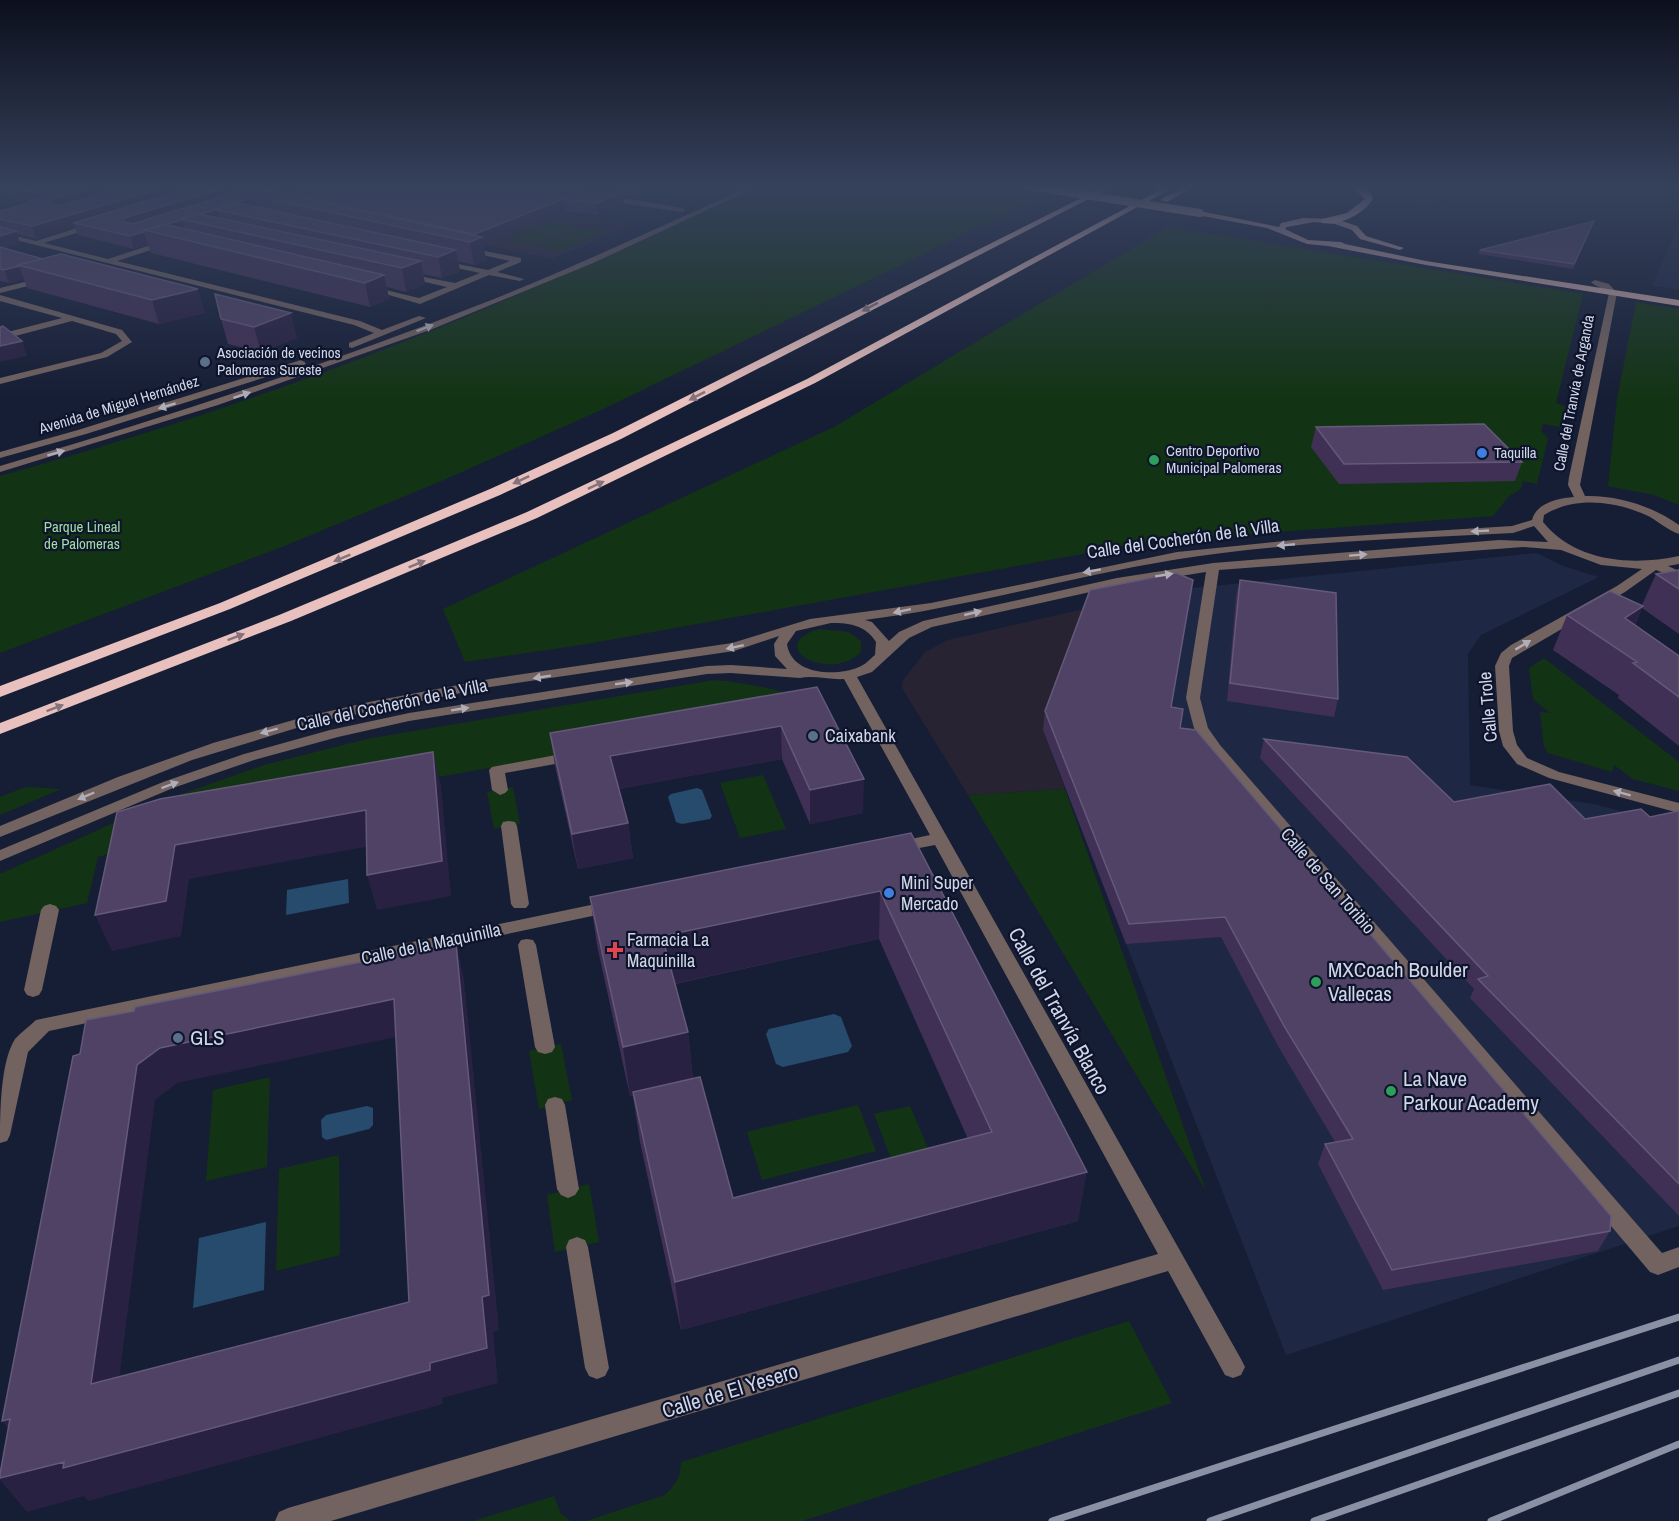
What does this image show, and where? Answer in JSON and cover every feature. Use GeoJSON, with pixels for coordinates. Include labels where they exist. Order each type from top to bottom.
{"type":"FeatureCollection","features":[{"type":"Feature","properties":{"kind":"highway"},"geometry":{"type":"LineString","coordinates":[[0,692],[236,601],[495,492],[805,342],[915,283],[970,257]]}},
{"type":"Feature","properties":{"kind":"highway"},"geometry":{"type":"LineString","coordinates":[[0,729],[285,618],[532,515],[811,381],[1043,257]]}},
{"type":"Feature","properties":{"kind":"highway"},"geometry":{"type":"LineString","coordinates":[[1030,264],[1048,257]]}},
{"type":"Feature","properties":{"kind":"main road"},"geometry":{"type":"LineString","coordinates":[[1396,257],[1679,303]]}},
{"type":"Feature","properties":{"kind":"main road"},"geometry":{"type":"LineString","coordinates":[[1442,257],[1679,296]]}},
{"type":"Feature","properties":{"kind":"street"},"geometry":{"type":"LineString","coordinates":[[93,257],[357,323],[381,333]]}},
{"type":"Feature","properties":{"kind":"street"},"geometry":{"type":"LineString","coordinates":[[88,267],[122,257]]}},
{"type":"Feature","properties":{"kind":"street"},"geometry":{"type":"LineString","coordinates":[[363,287],[420,301],[518,260],[504,257]]}},
{"type":"Feature","properties":{"kind":"street","name":"Avenida de Miguel Hernández"},"geometry":{"type":"LineString","coordinates":[[0,469],[216,404],[567,272],[600,257]]}},
{"type":"Feature","properties":{"kind":"street"},"geometry":{"type":"LineString","coordinates":[[433,260],[520,279]]}},
{"type":"Feature","properties":{"kind":"street"},"geometry":{"type":"LineString","coordinates":[[398,273],[455,286]]}},
{"type":"Feature","properties":{"kind":"street"},"geometry":{"type":"LineString","coordinates":[[501,287],[530,275]]}},
{"type":"Feature","properties":{"kind":"street"},"geometry":{"type":"LineString","coordinates":[[1,292],[56,276]]}},
{"type":"Feature","properties":{"kind":"street"},"geometry":{"type":"LineString","coordinates":[[1595,282],[1606,286],[1613,293]]}},
{"type":"Feature","properties":{"kind":"street"},"geometry":{"type":"LineString","coordinates":[[0,381],[104,355],[127,342],[119,332],[72,319],[1,292]]}},
{"type":"Feature","properties":{"kind":"street","name":"Calle del Tranvía de Arganda"},"geometry":{"type":"LineString","coordinates":[[1581,499],[1574,485],[1574,477],[1613,293]]}},
{"type":"Feature","properties":{"kind":"street","name":"Avenida de Miguel Hernández"},"geometry":{"type":"LineString","coordinates":[[0,455],[82,432],[327,355],[436,313]]}},
{"type":"Feature","properties":{"kind":"street"},"geometry":{"type":"LineString","coordinates":[[0,337],[72,319]]}},
{"type":"Feature","properties":{"kind":"street","name":"Avenida de Miguel Hernández"},"geometry":{"type":"LineString","coordinates":[[318,367],[380,340],[381,333]]}},
{"type":"Feature","properties":{"kind":"street"},"geometry":{"type":"LineString","coordinates":[[1679,530],[1660,518],[1630,506],[1581,499],[1562,501],[1547,506],[1539,513],[1538,522],[1542,530],[1563,547],[1610,562],[1655,565],[1679,560]]}},
{"type":"Feature","properties":{"kind":"street"},"geometry":{"type":"LineString","coordinates":[[1660,518],[1679,520]]}},
{"type":"Feature","properties":{"kind":"street","name":"Calle del Cocherón de la Villa"},"geometry":{"type":"LineString","coordinates":[[837,619],[893,613],[1085,572],[1177,556],[1289,544],[1513,530],[1538,522]]}},
{"type":"Feature","properties":{"kind":"street","name":"Calle del Cocherón de la Villa"},"geometry":{"type":"LineString","coordinates":[[883,653],[904,635],[928,624],[1097,586],[1213,567],[1507,543],[1542,543],[1563,547]]}},
{"type":"Feature","properties":{"kind":"street"},"geometry":{"type":"LineString","coordinates":[[1655,565],[1679,575]]}},
{"type":"Feature","properties":{"kind":"street","name":"Calle Trole"},"geometry":{"type":"LineString","coordinates":[[1655,565],[1621,589],[1506,656],[1502,666],[1506,731],[1510,747],[1522,760],[1536,769],[1679,808]]}},
{"type":"Feature","properties":{"kind":"street","name":"Calle de San Toribio"},"geometry":{"type":"LineString","coordinates":[[1213,567],[1193,698],[1201,728],[1225,760],[1658,1265],[1679,1257]]}},
{"type":"Feature","properties":{"kind":"street"},"geometry":{"type":"LineString","coordinates":[[820,619],[837,619],[854,621],[873,630],[884,644],[883,653],[877,663],[849,675],[822,676],[796,669],[780,654],[779,645],[791,629],[820,619]]}},
{"type":"Feature","properties":{"kind":"street","name":"Calle del Cocherón de la Villa"},"geometry":{"type":"LineString","coordinates":[[0,832],[161,764],[251,735],[326,716],[461,689],[734,647],[759,641],[791,629]]}},
{"type":"Feature","properties":{"kind":"street","name":"Calle del Cocherón de la Villa"},"geometry":{"type":"LineString","coordinates":[[0,856],[168,785],[249,757],[336,733],[420,716],[707,670],[731,669],[810,674]]}},
{"type":"Feature","properties":{"kind":"street","name":"Calle del Tranvía Blanco"},"geometry":{"type":"LineString","coordinates":[[849,675],[1233,1367]]}},
{"type":"Feature","properties":{"kind":"street"},"geometry":{"type":"LineString","coordinates":[[500,790],[497,770],[586,755]]}},
{"type":"Feature","properties":{"kind":"street"},"geometry":{"type":"LineString","coordinates":[[509,826],[520,904]]}},
{"type":"Feature","properties":{"kind":"street"},"geometry":{"type":"LineString","coordinates":[[876,852],[939,839]]}},
{"type":"Feature","properties":{"kind":"street","name":"Calle de la Maquinilla"},"geometry":{"type":"LineString","coordinates":[[0,1135],[18,1052],[22,1044],[44,1025],[626,903]]}},
{"type":"Feature","properties":{"kind":"street"},"geometry":{"type":"LineString","coordinates":[[33,990],[50,910]]}},
{"type":"Feature","properties":{"kind":"street","name":"Calle de la Maquinilla"},"geometry":{"type":"LineString","coordinates":[[527,945],[545,1047]]}},
{"type":"Feature","properties":{"kind":"street"},"geometry":{"type":"LineString","coordinates":[[555,1105],[568,1190]]}},
{"type":"Feature","properties":{"kind":"street"},"geometry":{"type":"LineString","coordinates":[[577,1247],[597,1368]]}},
{"type":"Feature","properties":{"kind":"street","name":"Calle de El Yesero"},"geometry":{"type":"LineString","coordinates":[[288,1521],[1172,1260]]}},
{"type":"Feature","properties":{"kind":"shaded area"},"geometry":{"type":"Polygon","coordinates":[[[1664,257],[1679,257],[1679,290],[1652,286],[1664,257]]]}},
{"type":"Feature","properties":{"kind":"shaded area"},"geometry":{"type":"Polygon","coordinates":[[[1537,553],[1563,566],[1599,577],[1481,635],[1468,654],[1470,785],[1594,804],[1679,826],[1679,1226],[1286,1355],[1043,730],[1173,590],[1537,553]]]}},
{"type":"Feature","properties":{"kind":"shaded area"},"geometry":{"type":"Polygon","coordinates":[[[1088,608],[1043,730],[1065,789],[968,795],[902,688],[903,680],[925,652],[948,640],[1088,608]]]}},
{"type":"Feature","properties":{"kind":"shaded area"},"geometry":{"type":"Polygon","coordinates":[[[697,788],[702,790],[712,816],[710,819],[682,824],[676,822],[668,797],[671,794],[697,788]]]}},
{"type":"Feature","properties":{"kind":"shaded area"},"geometry":{"type":"Polygon","coordinates":[[[348,879],[349,903],[286,915],[287,890],[348,879]]]}},
{"type":"Feature","properties":{"kind":"shaded area"},"geometry":{"type":"Polygon","coordinates":[[[834,1014],[841,1017],[852,1046],[848,1052],[783,1067],[776,1064],[766,1034],[769,1029],[834,1014]]]}},
{"type":"Feature","properties":{"kind":"shaded area"},"geometry":{"type":"Polygon","coordinates":[[[367,1106],[373,1108],[373,1125],[369,1129],[326,1140],[322,1137],[321,1120],[326,1115],[367,1106]]]}},
{"type":"Feature","properties":{"kind":"shaded area"},"geometry":{"type":"Polygon","coordinates":[[[266,1222],[264,1290],[193,1308],[199,1238],[266,1222]]]}},
{"type":"Feature","properties":{"kind":"green space","name":"Parque Lineal de Palomeras"},"geometry":{"type":"Polygon","coordinates":[[[605,257],[917,257],[599,411],[446,479],[282,547],[0,653],[0,476],[84,452],[292,384],[442,327],[605,257]]]}},
{"type":"Feature","properties":{"kind":"green space","name":"Centro Deportivo Municipal Palomeras"},"geometry":{"type":"Polygon","coordinates":[[[1118,257],[1354,257],[1583,294],[1556,403],[1565,406],[1561,427],[1543,424],[1541,431],[1548,438],[1537,484],[1523,481],[1521,489],[1509,496],[1493,516],[1154,541],[587,644],[465,662],[443,609],[834,427],[1118,257]]]}},
{"type":"Feature","properties":{"kind":"green space"},"geometry":{"type":"Polygon","coordinates":[[[1636,302],[1679,309],[1679,505],[1654,495],[1608,486],[1617,399],[1636,302]]]}},
{"type":"Feature","properties":{"kind":"green space"},"geometry":{"type":"Polygon","coordinates":[[[819,629],[849,632],[861,641],[861,652],[848,661],[833,664],[807,659],[800,652],[798,644],[803,636],[819,629]]]}},
{"type":"Feature","properties":{"kind":"green space"},"geometry":{"type":"Polygon","coordinates":[[[1544,658],[1679,762],[1679,791],[1633,779],[1614,765],[1612,772],[1548,753],[1544,747],[1540,712],[1550,713],[1533,699],[1529,668],[1544,658]]]}},
{"type":"Feature","properties":{"kind":"green space"},"geometry":{"type":"Polygon","coordinates":[[[714,680],[779,691],[817,703],[819,709],[438,777],[441,786],[174,833],[98,857],[87,903],[0,922],[0,874],[165,800],[264,765],[367,739],[714,680]]]}},
{"type":"Feature","properties":{"kind":"green space"},"geometry":{"type":"Polygon","coordinates":[[[763,775],[786,829],[740,838],[720,783],[763,775]]]}},
{"type":"Feature","properties":{"kind":"green space"},"geometry":{"type":"Polygon","coordinates":[[[26,787],[61,789],[0,815],[0,797],[26,787]]]}},
{"type":"Feature","properties":{"kind":"green space"},"geometry":{"type":"Polygon","coordinates":[[[513,787],[520,824],[494,829],[487,792],[513,787]]]}},
{"type":"Feature","properties":{"kind":"green space"},"geometry":{"type":"Polygon","coordinates":[[[1065,789],[1206,1191],[968,795],[1065,789]]]}},
{"type":"Feature","properties":{"kind":"green space"},"geometry":{"type":"Polygon","coordinates":[[[561,1044],[572,1100],[539,1109],[529,1051],[561,1044]]]}},
{"type":"Feature","properties":{"kind":"green space"},"geometry":{"type":"Polygon","coordinates":[[[270,1077],[267,1167],[206,1181],[213,1090],[270,1077]]]}},
{"type":"Feature","properties":{"kind":"green space"},"geometry":{"type":"Polygon","coordinates":[[[858,1105],[876,1151],[762,1180],[747,1132],[858,1105]]]}},
{"type":"Feature","properties":{"kind":"green space"},"geometry":{"type":"Polygon","coordinates":[[[910,1106],[933,1160],[895,1169],[874,1114],[910,1106]]]}},
{"type":"Feature","properties":{"kind":"green space"},"geometry":{"type":"Polygon","coordinates":[[[339,1155],[340,1255],[276,1271],[279,1169],[339,1155]]]}},
{"type":"Feature","properties":{"kind":"green space"},"geometry":{"type":"Polygon","coordinates":[[[589,1184],[599,1242],[555,1252],[547,1195],[589,1184]]]}},
{"type":"Feature","properties":{"kind":"green space"},"geometry":{"type":"Polygon","coordinates":[[[1129,1321],[1172,1403],[802,1521],[586,1521],[665,1495],[677,1480],[681,1462],[1129,1321]]]}},
{"type":"Feature","properties":{"kind":"green space"},"geometry":{"type":"Polygon","coordinates":[[[554,1496],[561,1514],[571,1521],[473,1521],[554,1496]]]}},
{"type":"Feature","properties":{"kind":"building"},"geometry":{"type":"Polygon","coordinates":[[[0,257],[43,259],[4,270],[0,269],[0,257]]]}},
{"type":"Feature","properties":{"kind":"building"},"geometry":{"type":"Polygon","coordinates":[[[49,257],[73,257],[198,289],[152,300],[18,265],[49,257]]]}},
{"type":"Feature","properties":{"kind":"building"},"geometry":{"type":"Polygon","coordinates":[[[257,257],[306,257],[384,275],[365,283],[257,257]]]}},
{"type":"Feature","properties":{"kind":"building"},"geometry":{"type":"Polygon","coordinates":[[[352,257],[402,257],[421,261],[402,268],[352,257]]]}},
{"type":"Feature","properties":{"kind":"building"},"geometry":{"type":"Polygon","coordinates":[[[1527,257],[1577,257],[1574,264],[1527,257]]]}},
{"type":"Feature","properties":{"kind":"building"},"geometry":{"type":"Polygon","coordinates":[[[215,294],[291,313],[254,327],[221,319],[215,294]]]}},
{"type":"Feature","properties":{"kind":"building"},"geometry":{"type":"Polygon","coordinates":[[[3,326],[22,341],[0,346],[0,327],[3,326]]]}},
{"type":"Feature","properties":{"kind":"building"},"geometry":{"type":"Polygon","coordinates":[[[1484,424],[1522,462],[1344,464],[1316,427],[1484,424]]]}},
{"type":"Feature","properties":{"kind":"building"},"geometry":{"type":"Polygon","coordinates":[[[1679,570],[1679,589],[1656,574],[1679,570]]]}},
{"type":"Feature","properties":{"kind":"building"},"geometry":{"type":"Polygon","coordinates":[[[1176,573],[1193,580],[1171,707],[1183,709],[1180,728],[1196,730],[1220,758],[1611,1216],[1610,1231],[1392,1270],[1325,1144],[1353,1139],[1284,1026],[1225,917],[1129,924],[1045,711],[1090,590],[1176,573]]]}},
{"type":"Feature","properties":{"kind":"building"},"geometry":{"type":"Polygon","coordinates":[[[1240,580],[1336,593],[1338,699],[1230,683],[1240,580]]]}},
{"type":"Feature","properties":{"kind":"building"},"geometry":{"type":"Polygon","coordinates":[[[1610,591],[1643,606],[1625,618],[1679,656],[1679,697],[1633,663],[1637,662],[1567,615],[1610,591]]]}},
{"type":"Feature","properties":{"kind":"building"},"geometry":{"type":"Polygon","coordinates":[[[817,687],[864,779],[810,790],[781,726],[610,756],[628,823],[572,834],[550,733],[817,687]]]}},
{"type":"Feature","properties":{"kind":"building"},"geometry":{"type":"Polygon","coordinates":[[[1264,739],[1407,757],[1454,802],[1550,784],[1585,819],[1641,809],[1650,817],[1679,811],[1679,1184],[1478,979],[1488,976],[1264,739]]]}},
{"type":"Feature","properties":{"kind":"building"},"geometry":{"type":"Polygon","coordinates":[[[433,752],[442,861],[367,875],[366,810],[175,845],[166,901],[95,915],[117,812],[160,799],[433,752]]]}},
{"type":"Feature","properties":{"kind":"building"},"geometry":{"type":"Polygon","coordinates":[[[911,833],[1087,1172],[675,1282],[633,1092],[700,1077],[733,1198],[992,1132],[880,891],[662,936],[688,1032],[623,1047],[590,897],[911,833]]]}},
{"type":"Feature","properties":{"kind":"building"},"geometry":{"type":"Polygon","coordinates":[[[456,943],[489,1295],[482,1297],[487,1348],[430,1363],[430,1370],[63,1468],[64,1462],[0,1478],[10,1419],[2,1421],[73,1056],[80,1054],[86,1020],[134,1011],[135,1007],[456,943]],[[394,999],[160,1048],[137,1065],[91,1384],[409,1302],[394,999]]]}},
{"type":"Feature","properties":{"kind":"railway"},"geometry":{"type":"LineString","coordinates":[[1052,1521],[1679,1317]]}},
{"type":"Feature","properties":{"kind":"railway"},"geometry":{"type":"LineString","coordinates":[[1210,1521],[1679,1360]]}},
{"type":"Feature","properties":{"kind":"railway"},"geometry":{"type":"LineString","coordinates":[[1314,1521],[1679,1393]]}},
{"type":"Feature","properties":{"kind":"railway"},"geometry":{"type":"LineString","coordinates":[[1491,1521],[1679,1444]]}},
{"type":"Feature","properties":{"kind":"place","name":"Asociación de vecinos Palomeras Sureste"},"geometry":{"type":"Point","coordinates":[205,362]}},
{"type":"Feature","properties":{"kind":"place","name":"Taquilla"},"geometry":{"type":"Point","coordinates":[1482,453]}},
{"type":"Feature","properties":{"kind":"place","name":"Centro Deportivo Municipal Palomeras"},"geometry":{"type":"Point","coordinates":[1154,460]}},
{"type":"Feature","properties":{"kind":"place","name":"Caixabank"},"geometry":{"type":"Point","coordinates":[813,736]}},
{"type":"Feature","properties":{"kind":"place","name":"Mini Super Mercado"},"geometry":{"type":"Point","coordinates":[889,893]}},
{"type":"Feature","properties":{"kind":"place","name":"Farmacia La Maquinilla"},"geometry":{"type":"Point","coordinates":[615,950]}},
{"type":"Feature","properties":{"kind":"place","name":"MXCoach Boulder Vallecas"},"geometry":{"type":"Point","coordinates":[1316,982]}},
{"type":"Feature","properties":{"kind":"place","name":"GLS"},"geometry":{"type":"Point","coordinates":[178,1038]}},
{"type":"Feature","properties":{"kind":"place","name":"La Nave Parkour Academy"},"geometry":{"type":"Point","coordinates":[1391,1091]}}]}
